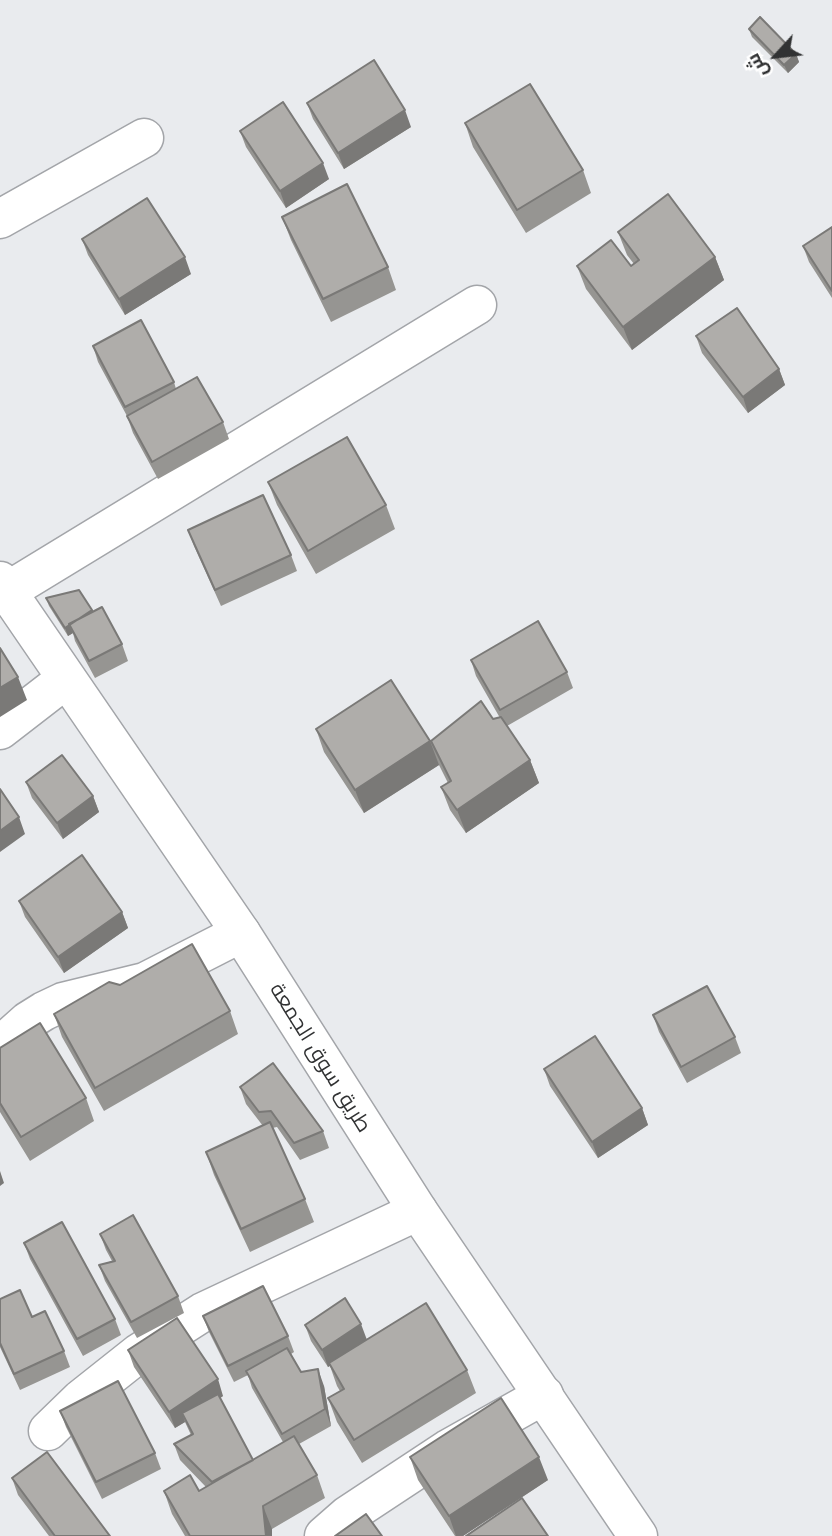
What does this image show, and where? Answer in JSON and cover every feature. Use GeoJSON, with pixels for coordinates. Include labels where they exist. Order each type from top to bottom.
{"type":"FeatureCollection","features":[{"type":"Feature","properties":{"kind":"street"},"geometry":{"type":"LineString","coordinates":[[0,219],[144,138]]}},
{"type":"Feature","properties":{"kind":"street"},"geometry":{"type":"LineString","coordinates":[[3,587],[477,305]]}},
{"type":"Feature","properties":{"kind":"street","name":"طريق سوق الجمعة"},"geometry":{"type":"LineString","coordinates":[[3,587],[241,933],[418,1211],[638,1536]]}},
{"type":"Feature","properties":{"kind":"street"},"geometry":{"type":"LineString","coordinates":[[0,730],[66,678]]}},
{"type":"Feature","properties":{"kind":"street"},"geometry":{"type":"LineString","coordinates":[[0,1046],[44,1010],[63,1002],[145,982],[241,933]]}},
{"type":"Feature","properties":{"kind":"street"},"geometry":{"type":"LineString","coordinates":[[48,1431],[81,1399],[139,1353],[203,1312],[418,1211]]}},
{"type":"Feature","properties":{"kind":"street"},"geometry":{"type":"LineString","coordinates":[[324,1536],[348,1515],[448,1449],[544,1395]]}},
{"type":"Feature","properties":{"kind":"building"},"geometry":{"type":"Polygon","coordinates":[[[760,17],[796,54],[784,65],[749,29],[760,17]]]}},
{"type":"Feature","properties":{"kind":"building"},"geometry":{"type":"Polygon","coordinates":[[[374,60],[405,110],[338,153],[307,103],[374,60]]]}},
{"type":"Feature","properties":{"kind":"building"},"geometry":{"type":"Polygon","coordinates":[[[530,84],[583,170],[517,210],[465,123],[530,84]]]}},
{"type":"Feature","properties":{"kind":"building"},"geometry":{"type":"Polygon","coordinates":[[[283,102],[323,163],[280,191],[240,131],[283,102]]]}},
{"type":"Feature","properties":{"kind":"building"},"geometry":{"type":"Polygon","coordinates":[[[347,184],[388,267],[323,299],[282,217],[347,184]]]}},
{"type":"Feature","properties":{"kind":"building"},"geometry":{"type":"Polygon","coordinates":[[[668,194],[715,257],[623,327],[577,266],[611,240],[631,266],[639,260],[618,232],[668,194]]]}},
{"type":"Feature","properties":{"kind":"building"},"geometry":{"type":"Polygon","coordinates":[[[147,198],[185,257],[119,299],[82,239],[147,198]]]}},
{"type":"Feature","properties":{"kind":"building"},"geometry":{"type":"Polygon","coordinates":[[[832,227],[832,291],[803,246],[832,227]]]}},
{"type":"Feature","properties":{"kind":"building"},"geometry":{"type":"Polygon","coordinates":[[[737,308],[779,369],[743,397],[696,336],[737,308]]]}},
{"type":"Feature","properties":{"kind":"building"},"geometry":{"type":"Polygon","coordinates":[[[141,320],[174,382],[125,407],[93,346],[141,320]]]}},
{"type":"Feature","properties":{"kind":"building"},"geometry":{"type":"Polygon","coordinates":[[[197,377],[223,422],[152,462],[127,416],[197,377]]]}},
{"type":"Feature","properties":{"kind":"building"},"geometry":{"type":"Polygon","coordinates":[[[347,437],[386,505],[308,551],[268,482],[347,437]]]}},
{"type":"Feature","properties":{"kind":"building"},"geometry":{"type":"Polygon","coordinates":[[[263,495],[291,555],[215,590],[188,530],[263,495]]]}},
{"type":"Feature","properties":{"kind":"building"},"geometry":{"type":"Polygon","coordinates":[[[79,590],[92,610],[65,628],[46,598],[79,590]]]}},
{"type":"Feature","properties":{"kind":"building"},"geometry":{"type":"Polygon","coordinates":[[[102,607],[122,644],[89,661],[69,624],[102,607]]]}},
{"type":"Feature","properties":{"kind":"building"},"geometry":{"type":"Polygon","coordinates":[[[538,621],[567,672],[500,710],[471,660],[538,621]]]}},
{"type":"Feature","properties":{"kind":"building"},"geometry":{"type":"Polygon","coordinates":[[[0,648],[18,677],[0,688],[0,648]]]}},
{"type":"Feature","properties":{"kind":"building"},"geometry":{"type":"Polygon","coordinates":[[[391,680],[430,741],[355,790],[316,729],[391,680]]]}},
{"type":"Feature","properties":{"kind":"building"},"geometry":{"type":"Polygon","coordinates":[[[481,701],[493,719],[501,717],[530,760],[457,810],[441,787],[451,781],[431,741],[481,701]]]}},
{"type":"Feature","properties":{"kind":"building"},"geometry":{"type":"Polygon","coordinates":[[[62,755],[93,796],[57,823],[26,782],[62,755]]]}},
{"type":"Feature","properties":{"kind":"building"},"geometry":{"type":"Polygon","coordinates":[[[0,789],[19,817],[0,831],[0,789]]]}},
{"type":"Feature","properties":{"kind":"building"},"geometry":{"type":"Polygon","coordinates":[[[82,855],[122,912],[58,957],[19,901],[82,855]]]}},
{"type":"Feature","properties":{"kind":"building"},"geometry":{"type":"Polygon","coordinates":[[[192,944],[230,1011],[95,1088],[54,1014],[109,982],[120,985],[192,944]]]}},
{"type":"Feature","properties":{"kind":"building"},"geometry":{"type":"Polygon","coordinates":[[[707,986],[735,1037],[681,1067],[653,1015],[707,986]]]}},
{"type":"Feature","properties":{"kind":"building"},"geometry":{"type":"Polygon","coordinates":[[[40,1023],[86,1098],[21,1137],[0,1103],[0,1048],[40,1023]]]}},
{"type":"Feature","properties":{"kind":"building"},"geometry":{"type":"Polygon","coordinates":[[[595,1036],[642,1108],[592,1142],[544,1069],[595,1036]]]}},
{"type":"Feature","properties":{"kind":"building"},"geometry":{"type":"Polygon","coordinates":[[[273,1063],[323,1131],[294,1143],[271,1111],[259,1112],[240,1087],[273,1063]]]}},
{"type":"Feature","properties":{"kind":"building"},"geometry":{"type":"Polygon","coordinates":[[[270,1122],[305,1199],[241,1229],[206,1152],[270,1122]]]}},
{"type":"Feature","properties":{"kind":"building"},"geometry":{"type":"Polygon","coordinates":[[[133,1215],[178,1296],[131,1322],[99,1265],[115,1261],[100,1234],[133,1215]]]}},
{"type":"Feature","properties":{"kind":"building"},"geometry":{"type":"Polygon","coordinates":[[[62,1222],[115,1319],[77,1339],[24,1243],[62,1222]]]}},
{"type":"Feature","properties":{"kind":"building"},"geometry":{"type":"Polygon","coordinates":[[[263,1286],[288,1336],[228,1366],[203,1316],[263,1286]]]}},
{"type":"Feature","properties":{"kind":"building"},"geometry":{"type":"Polygon","coordinates":[[[20,1290],[32,1317],[45,1311],[64,1351],[14,1374],[0,1343],[0,1299],[20,1290]]]}},
{"type":"Feature","properties":{"kind":"building"},"geometry":{"type":"Polygon","coordinates":[[[345,1298],[361,1324],[322,1350],[305,1325],[345,1298]]]}},
{"type":"Feature","properties":{"kind":"building"},"geometry":{"type":"Polygon","coordinates":[[[426,1303],[467,1370],[354,1440],[328,1398],[344,1389],[329,1363],[426,1303]]]}},
{"type":"Feature","properties":{"kind":"building"},"geometry":{"type":"Polygon","coordinates":[[[177,1318],[218,1379],[169,1412],[128,1350],[177,1318]]]}},
{"type":"Feature","properties":{"kind":"building"},"geometry":{"type":"Polygon","coordinates":[[[287,1348],[301,1372],[318,1369],[325,1409],[282,1434],[246,1371],[287,1348]]]}},
{"type":"Feature","properties":{"kind":"building"},"geometry":{"type":"Polygon","coordinates":[[[118,1381],[155,1453],[96,1482],[60,1411],[118,1381]]]}},
{"type":"Feature","properties":{"kind":"building"},"geometry":{"type":"Polygon","coordinates":[[[218,1394],[253,1460],[212,1482],[174,1444],[193,1434],[182,1413],[218,1394]]]}},
{"type":"Feature","properties":{"kind":"building"},"geometry":{"type":"Polygon","coordinates":[[[501,1398],[539,1457],[449,1516],[410,1457],[501,1398]]]}},
{"type":"Feature","properties":{"kind":"building"},"geometry":{"type":"Polygon","coordinates":[[[294,1436],[317,1475],[263,1506],[266,1536],[190,1536],[164,1491],[190,1475],[199,1491],[294,1436]]]}},
{"type":"Feature","properties":{"kind":"building"},"geometry":{"type":"Polygon","coordinates":[[[47,1452],[110,1536],[55,1536],[12,1478],[47,1452]]]}},
{"type":"Feature","properties":{"kind":"building"},"geometry":{"type":"Polygon","coordinates":[[[522,1498],[548,1536],[466,1536],[522,1498]]]}},
{"type":"Feature","properties":{"kind":"building"},"geometry":{"type":"Polygon","coordinates":[[[366,1514],[382,1536],[335,1536],[366,1514]]]}}]}
